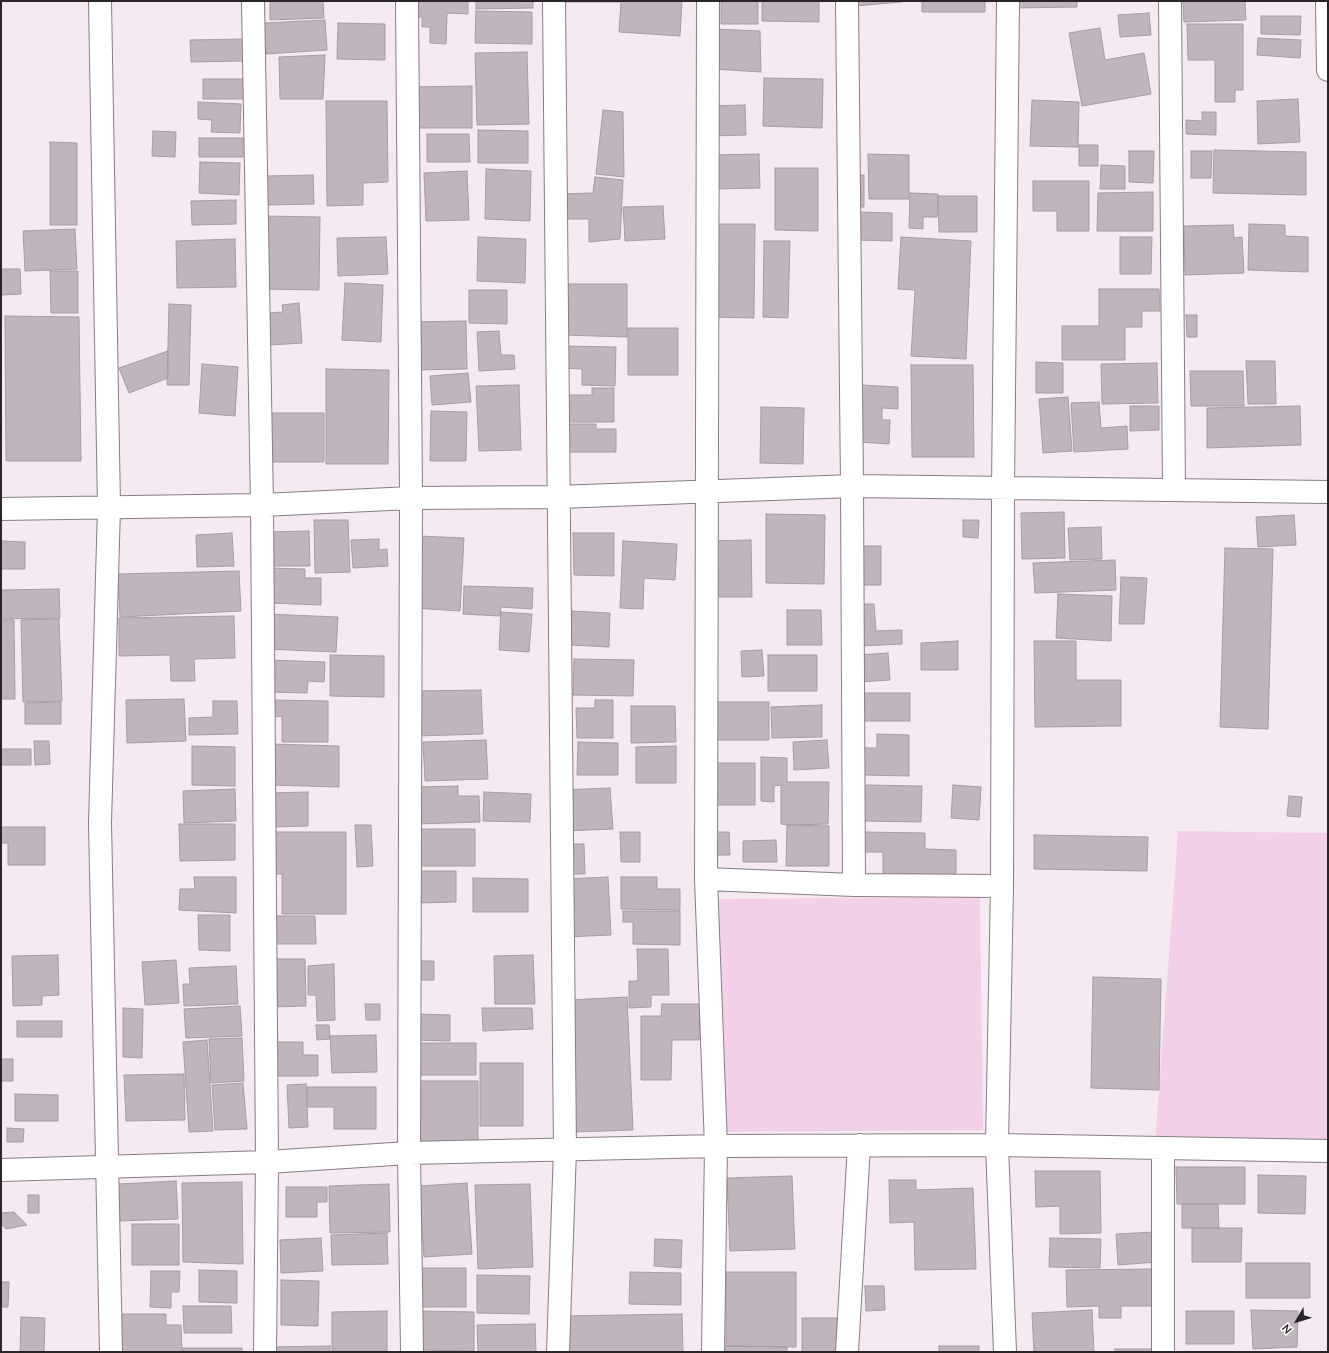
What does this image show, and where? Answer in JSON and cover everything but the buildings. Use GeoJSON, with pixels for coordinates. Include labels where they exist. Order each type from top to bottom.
{"type":"FeatureCollection","features":[{"type":"Feature","properties":{"kind":"street"},"geometry":{"type":"LineString","coordinates":[[100,1],[109,507],[100,823],[111,1352]]}},
{"type":"Feature","properties":{"kind":"street"},"geometry":{"type":"LineString","coordinates":[[253,1],[262,506],[267,1162],[265,1352]]}},
{"type":"Feature","properties":{"kind":"street"},"geometry":{"type":"LineString","coordinates":[[407,1],[411,498],[409,1153],[412,1352]]}},
{"type":"Feature","properties":{"kind":"street"},"geometry":{"type":"LineString","coordinates":[[554,1],[565,1149],[558,1352]]}},
{"type":"Feature","properties":{"kind":"street"},"geometry":{"type":"LineString","coordinates":[[708,1],[706,879],[716,1146],[713,1352]]}},
{"type":"Feature","properties":{"kind":"street"},"geometry":{"type":"LineString","coordinates":[[847,1],[854,885]]}},
{"type":"Feature","properties":{"kind":"street"},"geometry":{"type":"LineString","coordinates":[[1005,1352],[997,1145],[1002,886],[1003,489],[1008,1]]}},
{"type":"Feature","properties":{"kind":"street"},"geometry":{"type":"LineString","coordinates":[[1170,1],[1174,490]]}},
{"type":"Feature","properties":{"kind":"street"},"geometry":{"type":"LineString","coordinates":[[1327,1],[1328,70]]}},
{"type":"Feature","properties":{"kind":"street"},"geometry":{"type":"LineString","coordinates":[[1,509],[262,506],[411,498],[558,497],[852,486],[1328,492]]}},
{"type":"Feature","properties":{"kind":"street"},"geometry":{"type":"LineString","coordinates":[[706,879],[854,885],[1002,886]]}},
{"type":"Feature","properties":{"kind":"street"},"geometry":{"type":"LineString","coordinates":[[1,1170],[267,1162],[409,1153],[716,1146],[997,1145],[1328,1151]]}},
{"type":"Feature","properties":{"kind":"street"},"geometry":{"type":"LineString","coordinates":[[847,1352],[859,1146]]}},
{"type":"Feature","properties":{"kind":"street"},"geometry":{"type":"LineString","coordinates":[[1163,1148],[1164,1352]]}},
{"type":"Feature","properties":{"kind":"shaded area"},"geometry":{"type":"Polygon","coordinates":[[[1178,831],[1328,833],[1328,1163],[1154,1159],[1178,831]]]}},
{"type":"Feature","properties":{"kind":"shaded area"},"geometry":{"type":"Polygon","coordinates":[[[980,897],[983,1130],[710,1132],[707,899],[980,897]]]}}]}
